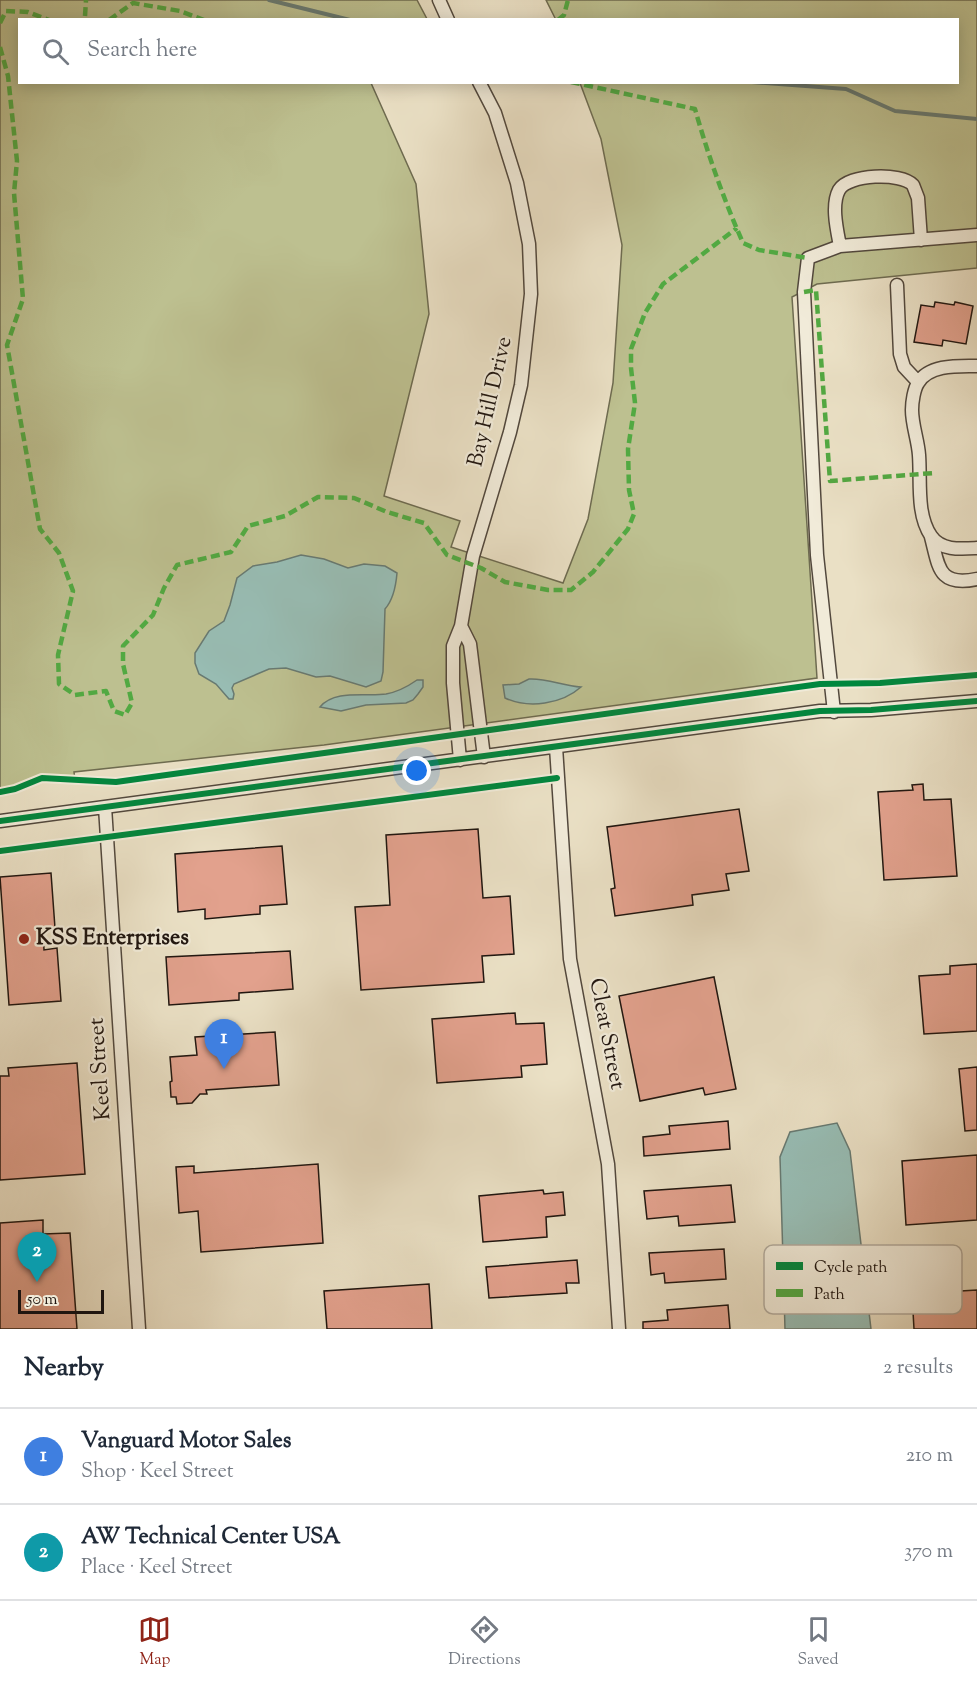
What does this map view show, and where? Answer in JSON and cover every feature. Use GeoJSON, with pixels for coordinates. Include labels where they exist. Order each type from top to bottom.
{"type":"FeatureCollection","features":[{"type":"Feature","properties":{"kind":"street"},"geometry":{"type":"LineString","coordinates":[[439,0],[447,18]]}},
{"type":"Feature","properties":{"kind":"street","name":"Bay Hill Drive"},"geometry":{"type":"LineString","coordinates":[[460,760],[453,683],[453,646],[461,626],[473,556],[510,432],[521,385],[531,294],[529,244],[517,183],[495,113],[480,84]]}},
{"type":"Feature","properties":{"kind":"street"},"geometry":{"type":"LineString","coordinates":[[840,246],[836,219],[836,200],[839,189],[849,181],[877,177],[901,177],[913,185],[918,198],[921,240]]}},
{"type":"Feature","properties":{"kind":"street"},"geometry":{"type":"LineString","coordinates":[[834,712],[817,555],[804,292],[808,258],[840,246],[977,235]]}},
{"type":"Feature","properties":{"kind":"street"},"geometry":{"type":"LineString","coordinates":[[897,285],[900,354],[904,367],[918,382]]}},
{"type":"Feature","properties":{"kind":"street"},"geometry":{"type":"LineString","coordinates":[[977,366],[951,366],[929,373],[918,382],[912,410],[919,454],[922,511],[931,537],[937,566],[945,577],[959,581],[977,579]]}},
{"type":"Feature","properties":{"kind":"street"},"geometry":{"type":"LineString","coordinates":[[931,537],[941,545],[957,550],[977,548]]}},
{"type":"Feature","properties":{"kind":"street","name":"Bay Hill Drive"},"geometry":{"type":"LineString","coordinates":[[461,626],[470,644],[484,757]]}},
{"type":"Feature","properties":{"kind":"street"},"geometry":{"type":"LineString","coordinates":[[0,821],[820,711],[871,710],[977,701]]}},
{"type":"Feature","properties":{"kind":"street","name":"Cleat Street"},"geometry":{"type":"LineString","coordinates":[[556,747],[570,959],[608,1164],[619,1329]]}},
{"type":"Feature","properties":{"kind":"street","name":"Keel Street"},"geometry":{"type":"LineString","coordinates":[[105,807],[139,1329]]}},
{"type":"Feature","properties":{"kind":"green space"},"geometry":{"type":"Polygon","coordinates":[[[0,0],[417,0],[426,18],[18,18],[18,84],[371,84],[416,184],[429,314],[384,496],[460,521],[451,547],[563,583],[588,519],[613,383],[622,245],[601,139],[580,84],[959,84],[959,18],[555,18],[546,0],[977,0],[977,268],[817,284],[792,297],[817,678],[324,745],[74,772],[75,780],[42,778],[15,789],[0,792],[0,0]]]}},
{"type":"Feature","properties":{"kind":"water"},"geometry":{"type":"Polygon","coordinates":[[[301,555],[324,559],[348,568],[364,564],[385,566],[397,573],[394,592],[385,609],[381,681],[366,687],[330,676],[316,677],[286,668],[269,669],[234,684],[233,699],[229,699],[216,684],[199,674],[195,663],[195,653],[209,631],[224,621],[237,578],[253,566],[301,555]]]}},
{"type":"Feature","properties":{"kind":"water"},"geometry":{"type":"Polygon","coordinates":[[[529,679],[581,687],[555,701],[545,703],[524,703],[505,698],[503,685],[519,684],[529,679]]]}},
{"type":"Feature","properties":{"kind":"water"},"geometry":{"type":"Polygon","coordinates":[[[417,680],[423,680],[423,687],[413,700],[406,703],[366,705],[341,711],[320,707],[326,701],[342,696],[390,693],[417,680]]]}},
{"type":"Feature","properties":{"kind":"water"},"geometry":{"type":"Polygon","coordinates":[[[837,1123],[850,1151],[861,1245],[783,1245],[780,1157],[790,1132],[837,1123]]]}},
{"type":"Feature","properties":{"kind":"water"},"geometry":{"type":"Polygon","coordinates":[[[785,1314],[869,1314],[871,1329],[785,1329],[785,1314]]]}},
{"type":"Feature","properties":{"kind":"building"},"geometry":{"type":"Polygon","coordinates":[[[935,302],[954,305],[955,302],[973,306],[966,344],[943,340],[942,346],[914,342],[921,305],[934,307],[935,302]]]}},
{"type":"Feature","properties":{"kind":"building"},"geometry":{"type":"Polygon","coordinates":[[[923,784],[924,800],[951,799],[957,876],[884,880],[878,792],[913,790],[912,785],[923,784]]]}},
{"type":"Feature","properties":{"kind":"building"},"geometry":{"type":"Polygon","coordinates":[[[739,809],[749,871],[726,874],[729,890],[692,895],[693,905],[615,916],[611,889],[615,888],[607,827],[739,809]]]}},
{"type":"Feature","properties":{"kind":"building"},"geometry":{"type":"Polygon","coordinates":[[[478,829],[483,898],[510,896],[514,954],[482,956],[484,982],[361,990],[355,907],[390,905],[386,835],[478,829]]]}},
{"type":"Feature","properties":{"kind":"building"},"geometry":{"type":"Polygon","coordinates":[[[282,846],[287,904],[260,906],[260,914],[205,919],[205,909],[178,912],[175,854],[282,846]]]}},
{"type":"Feature","properties":{"kind":"building","name":"KSS Enterprises"},"geometry":{"type":"Polygon","coordinates":[[[51,873],[55,928],[43,929],[44,950],[57,948],[61,1001],[9,1005],[0,877],[51,873]]]}},
{"type":"Feature","properties":{"kind":"building"},"geometry":{"type":"Polygon","coordinates":[[[290,951],[293,989],[239,993],[239,1000],[169,1005],[166,957],[290,951]]]}},
{"type":"Feature","properties":{"kind":"building"},"geometry":{"type":"Polygon","coordinates":[[[977,964],[977,1031],[924,1034],[919,976],[950,974],[950,966],[977,964]]]}},
{"type":"Feature","properties":{"kind":"building"},"geometry":{"type":"Polygon","coordinates":[[[714,977],[736,1089],[705,1095],[703,1088],[640,1101],[619,996],[714,977]]]}},
{"type":"Feature","properties":{"kind":"building"},"geometry":{"type":"Polygon","coordinates":[[[515,1013],[516,1024],[544,1023],[547,1064],[521,1066],[522,1077],[437,1083],[432,1019],[515,1013]]]}},
{"type":"Feature","properties":{"kind":"building"},"geometry":{"type":"Polygon","coordinates":[[[275,1032],[279,1085],[206,1090],[207,1094],[200,1094],[192,1103],[177,1104],[176,1097],[171,1097],[170,1057],[197,1055],[195,1037],[275,1032]]]}},
{"type":"Feature","properties":{"kind":"building"},"geometry":{"type":"Polygon","coordinates":[[[77,1063],[85,1174],[0,1180],[0,1076],[9,1076],[8,1068],[77,1063]]]}},
{"type":"Feature","properties":{"kind":"building"},"geometry":{"type":"Polygon","coordinates":[[[977,1067],[977,1130],[965,1131],[959,1069],[977,1067]]]}},
{"type":"Feature","properties":{"kind":"building"},"geometry":{"type":"Polygon","coordinates":[[[728,1121],[730,1149],[644,1156],[643,1137],[670,1134],[669,1126],[728,1121]]]}},
{"type":"Feature","properties":{"kind":"building"},"geometry":{"type":"Polygon","coordinates":[[[977,1155],[977,1220],[906,1225],[902,1161],[977,1155]]]}},
{"type":"Feature","properties":{"kind":"building"},"geometry":{"type":"Polygon","coordinates":[[[318,1164],[323,1243],[201,1252],[198,1211],[179,1213],[176,1167],[194,1166],[194,1173],[318,1164]]]}},
{"type":"Feature","properties":{"kind":"building"},"geometry":{"type":"Polygon","coordinates":[[[731,1185],[735,1222],[679,1226],[678,1216],[647,1219],[644,1191],[731,1185]]]}},
{"type":"Feature","properties":{"kind":"building"},"geometry":{"type":"Polygon","coordinates":[[[543,1190],[544,1194],[563,1192],[565,1215],[546,1217],[547,1237],[483,1242],[479,1196],[543,1190]]]}},
{"type":"Feature","properties":{"kind":"building"},"geometry":{"type":"Polygon","coordinates":[[[43,1220],[43,1234],[70,1233],[77,1329],[0,1329],[0,1223],[43,1220]]]}},
{"type":"Feature","properties":{"kind":"building"},"geometry":{"type":"Polygon","coordinates":[[[724,1249],[726,1279],[665,1283],[664,1273],[651,1275],[649,1253],[724,1249]]]}},
{"type":"Feature","properties":{"kind":"building"},"geometry":{"type":"Polygon","coordinates":[[[577,1260],[579,1283],[566,1283],[567,1293],[489,1298],[486,1267],[577,1260]]]}},
{"type":"Feature","properties":{"kind":"building"},"geometry":{"type":"Polygon","coordinates":[[[429,1284],[432,1329],[327,1329],[324,1291],[429,1284]]]}},
{"type":"Feature","properties":{"kind":"building"},"geometry":{"type":"Polygon","coordinates":[[[977,1290],[977,1329],[914,1329],[913,1314],[962,1314],[962,1291],[977,1290]]]}},
{"type":"Feature","properties":{"kind":"building"},"geometry":{"type":"Polygon","coordinates":[[[728,1305],[730,1329],[643,1329],[643,1322],[668,1320],[667,1310],[728,1305]]]}},
{"type":"Feature","properties":{"kind":"waterway"},"geometry":{"type":"LineString","coordinates":[[269,0],[342,18]]}},
{"type":"Feature","properties":{"kind":"waterway"},"geometry":{"type":"LineString","coordinates":[[779,84],[846,89],[895,111],[977,119]]}},
{"type":"Feature","properties":{"kind":"marked path"},"geometry":{"type":"LineString","coordinates":[[85,16],[86,0]]}},
{"type":"Feature","properties":{"kind":"marked path"},"geometry":{"type":"LineString","coordinates":[[560,18],[564,15],[568,0]]}},
{"type":"Feature","properties":{"kind":"marked path"},"geometry":{"type":"LineString","coordinates":[[112,18],[133,3],[180,11],[199,18]]}},
{"type":"Feature","properties":{"kind":"marked path"},"geometry":{"type":"LineString","coordinates":[[0,23],[6,11],[28,12],[44,18]]}},
{"type":"Feature","properties":{"kind":"marked path"},"geometry":{"type":"LineString","coordinates":[[0,47],[8,76],[17,161],[14,193],[23,299],[7,345],[40,529],[59,553],[73,591],[58,655],[59,684],[75,695],[106,691],[114,711],[125,715],[132,703],[123,664],[123,646],[153,615],[177,565],[231,552],[248,526],[285,516],[318,497],[354,498],[387,512],[424,523],[447,555],[481,568],[505,582],[548,590],[571,590],[593,572],[628,529],[634,514],[629,490],[628,449],[635,403],[631,349],[645,313],[663,284],[737,228]]}},
{"type":"Feature","properties":{"kind":"marked path"},"geometry":{"type":"LineString","coordinates":[[580,84],[695,109],[717,177],[743,243],[759,250],[808,258]]}},
{"type":"Feature","properties":{"kind":"marked path"},"geometry":{"type":"LineString","coordinates":[[804,292],[816,290],[830,481],[934,473]]}},
{"type":"Feature","properties":{"kind":"cycle path"},"geometry":{"type":"LineString","coordinates":[[0,792],[15,789],[42,778],[116,782],[820,684],[880,683],[977,675]]}},
{"type":"Feature","properties":{"kind":"cycle path"},"geometry":{"type":"LineString","coordinates":[[0,821],[820,711],[871,710],[977,701]]}},
{"type":"Feature","properties":{"kind":"cycle path"},"geometry":{"type":"LineString","coordinates":[[0,851],[557,778]]}},
{"type":"Feature","properties":{"kind":"place","name":"KSS Enterprises"},"geometry":{"type":"Point","coordinates":[24,939]}},
{"type":"Feature","properties":{"kind":"place","name":"Vanguard Motor Sales"},"geometry":{"type":"Point","coordinates":[224,1069]}},
{"type":"Feature","properties":{"kind":"place","name":"AW Technical Center USA"},"geometry":{"type":"Point","coordinates":[37,1282]}}]}
